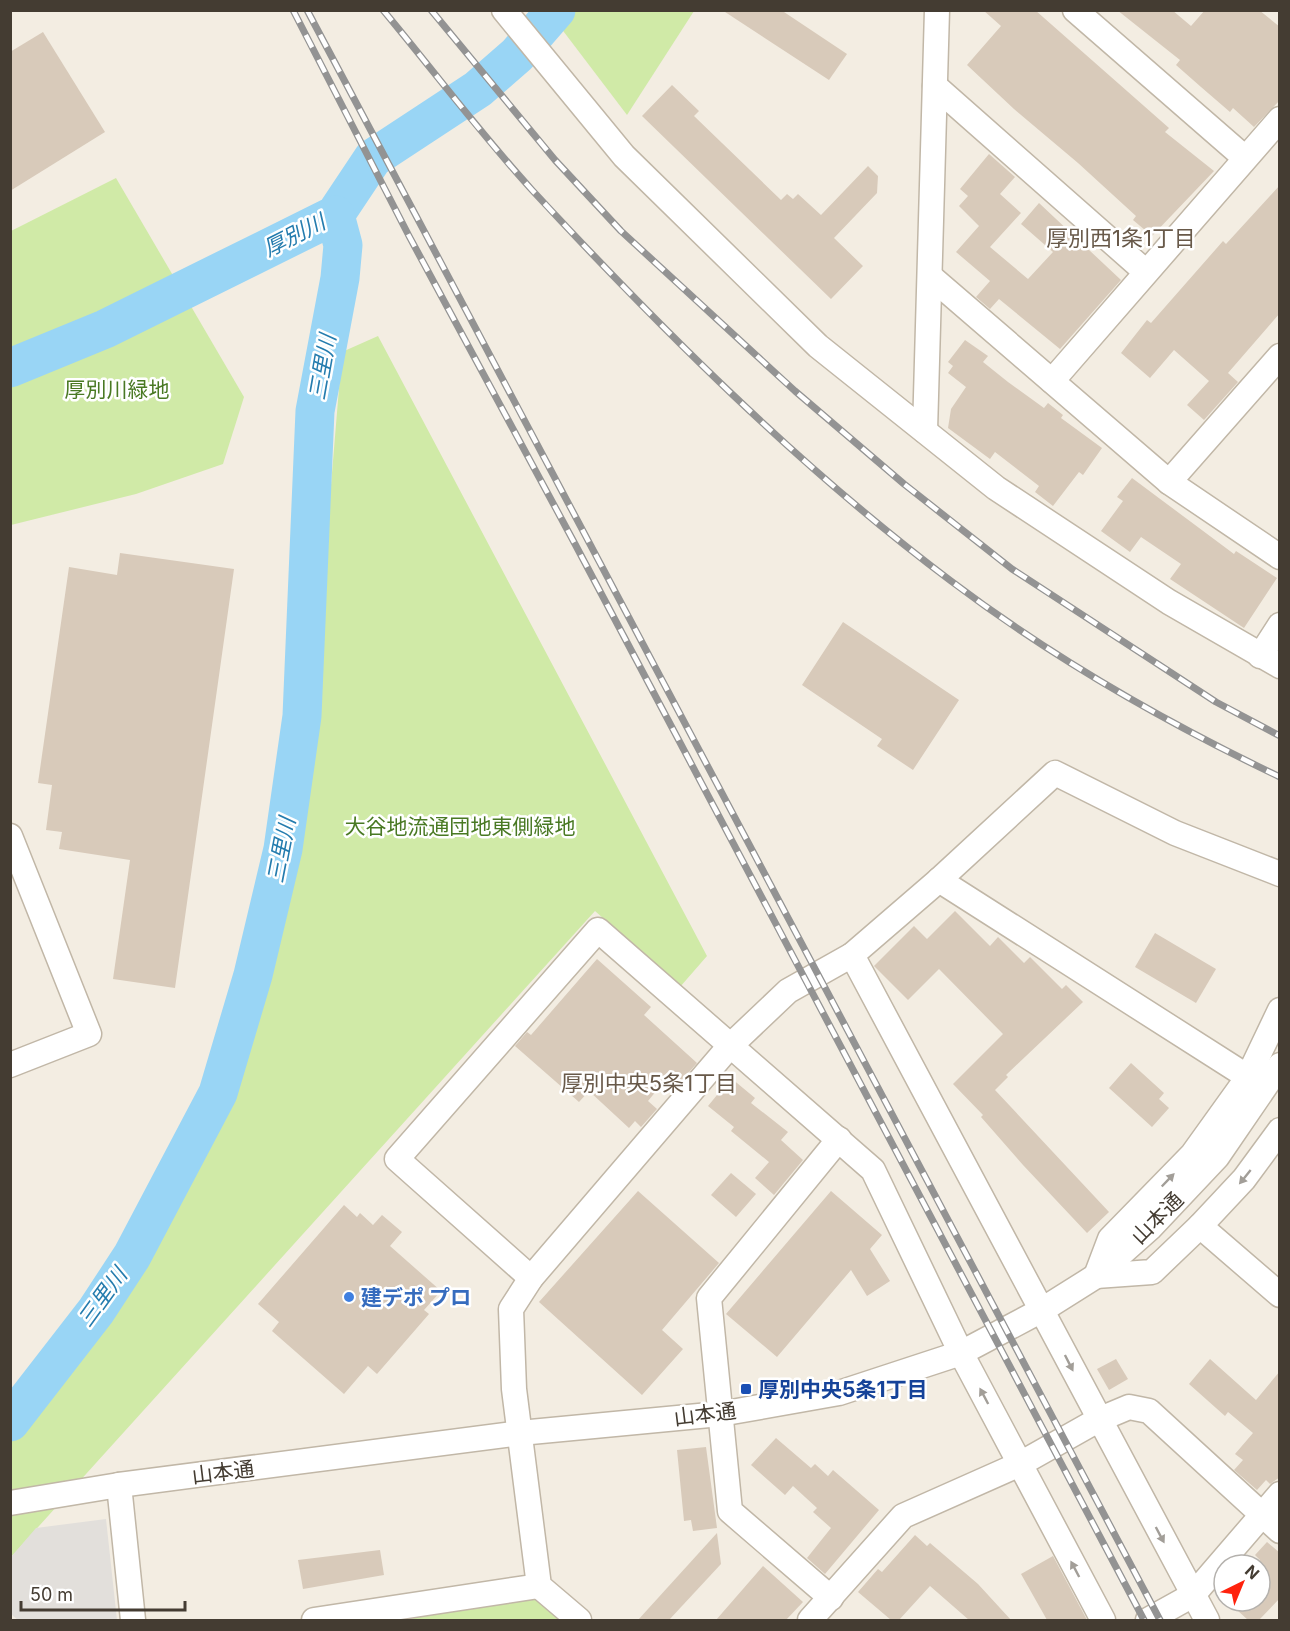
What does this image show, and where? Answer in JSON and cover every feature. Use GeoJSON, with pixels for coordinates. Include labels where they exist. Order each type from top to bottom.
{"type":"FeatureCollection","features":[{"type":"Feature","properties":{"kind":"street"},"geometry":{"type":"LineString","coordinates":[[504,10],[590,118],[624,156],[819,346],[996,488],[1081,547],[1270,661],[1280,626]]}},
{"type":"Feature","properties":{"kind":"street"},"geometry":{"type":"LineString","coordinates":[[925,431],[937,10]]}},
{"type":"Feature","properties":{"kind":"street"},"geometry":{"type":"LineString","coordinates":[[1075,10],[1245,158]]}},
{"type":"Feature","properties":{"kind":"street"},"geometry":{"type":"LineString","coordinates":[[935,86],[1146,272]]}},
{"type":"Feature","properties":{"kind":"street"},"geometry":{"type":"LineString","coordinates":[[1052,381],[1280,119]]}},
{"type":"Feature","properties":{"kind":"street"},"geometry":{"type":"LineString","coordinates":[[931,278],[1169,482],[1280,557]]}},
{"type":"Feature","properties":{"kind":"street"},"geometry":{"type":"LineString","coordinates":[[1169,482],[1280,356]]}},
{"type":"Feature","properties":{"kind":"street"},"geometry":{"type":"LineString","coordinates":[[579,1620],[539,1586],[514,1389],[511,1309],[531,1278],[729,1047],[788,991],[852,955],[939,880],[1055,773],[1175,833],[1280,874]]}},
{"type":"Feature","properties":{"kind":"street"},"geometry":{"type":"LineString","coordinates":[[10,836],[89,1034],[10,1065]]}},
{"type":"Feature","properties":{"kind":"street"},"geometry":{"type":"LineString","coordinates":[[939,880],[1248,1077]]}},
{"type":"Feature","properties":{"kind":"street"},"geometry":{"type":"LineString","coordinates":[[531,1278],[397,1159],[598,930],[729,1047],[840,1139],[873,1170],[961,1353],[1103,1620]]}},
{"type":"Feature","properties":{"kind":"street"},"geometry":{"type":"LineString","coordinates":[[852,955],[1042,1310],[1098,1420],[1207,1620]]}},
{"type":"Feature","properties":{"kind":"street"},"geometry":{"type":"LineString","coordinates":[[1280,1010],[1248,1077],[1192,1155],[1110,1239],[1096,1276],[1152,1272],[1244,1179],[1280,1130]]}},
{"type":"Feature","properties":{"kind":"street","name":"山本通"},"geometry":{"type":"LineString","coordinates":[[10,1503],[119,1485],[520,1433],[720,1414],[839,1393],[961,1353],[1042,1310],[1096,1276],[1150,1228],[1216,1157],[1280,1065]]}},
{"type":"Feature","properties":{"kind":"street"},"geometry":{"type":"LineString","coordinates":[[840,1139],[709,1298],[730,1511],[819,1614],[903,1516],[1020,1464],[1098,1420],[1129,1407],[1149,1411],[1270,1523]]}},
{"type":"Feature","properties":{"kind":"street"},"geometry":{"type":"LineString","coordinates":[[1200,1226],[1280,1295]]}},
{"type":"Feature","properties":{"kind":"street"},"geometry":{"type":"LineString","coordinates":[[119,1485],[133,1620]]}},
{"type":"Feature","properties":{"kind":"street"},"geometry":{"type":"LineString","coordinates":[[1148,1620],[1193,1595],[1270,1523],[1280,1494]]}},
{"type":"Feature","properties":{"kind":"street"},"geometry":{"type":"LineString","coordinates":[[315,1620],[539,1586]]}},
{"type":"Feature","properties":{"kind":"green space"},"geometry":{"type":"Polygon","coordinates":[[[548,11],[694,11],[627,115],[548,11]]]}},
{"type":"Feature","properties":{"kind":"green space","name":"厚別川緑地"},"geometry":{"type":"Polygon","coordinates":[[[116,178],[244,397],[223,464],[136,494],[11,525],[11,231],[116,178]]]}},
{"type":"Feature","properties":{"kind":"green space","name":"大谷地流通団地東側緑地"},"geometry":{"type":"Polygon","coordinates":[[[378,336],[707,956],[680,987],[595,911],[11,1557],[11,1429],[154,1244],[229,1104],[275,960],[304,812],[342,352],[378,336]]]}},
{"type":"Feature","properties":{"kind":"green space"},"geometry":{"type":"Polygon","coordinates":[[[535,1597],[564,1620],[403,1620],[535,1597]]]}},
{"type":"Feature","properties":{"kind":"shaded area"},"geometry":{"type":"Polygon","coordinates":[[[106,1519],[117,1620],[18,1620],[11,1614],[11,1557],[36,1528],[106,1519]]]}},
{"type":"Feature","properties":{"kind":"building"},"geometry":{"type":"Polygon","coordinates":[[[722,10],[781,10],[847,54],[829,80],[722,10]]]}},
{"type":"Feature","properties":{"kind":"building"},"geometry":{"type":"Polygon","coordinates":[[[983,10],[1035,10],[1169,128],[1165,132],[1214,171],[1152,236],[1133,220],[1136,216],[967,65],[1001,26],[983,10]]]}},
{"type":"Feature","properties":{"kind":"building"},"geometry":{"type":"Polygon","coordinates":[[[1117,10],[1172,10],[1191,26],[1205,10],[1259,10],[1280,27],[1280,100],[1254,127],[1233,108],[1230,112],[1176,65],[1180,60],[1117,10]]]}},
{"type":"Feature","properties":{"kind":"building"},"geometry":{"type":"Polygon","coordinates":[[[43,32],[105,132],[10,191],[10,52],[43,32]]]}},
{"type":"Feature","properties":{"kind":"building"},"geometry":{"type":"Polygon","coordinates":[[[672,85],[699,111],[694,116],[781,200],[787,194],[793,199],[798,194],[821,215],[868,166],[878,176],[877,193],[834,238],[863,266],[831,299],[642,116],[672,85]]]}},
{"type":"Feature","properties":{"kind":"building"},"geometry":{"type":"Polygon","coordinates":[[[989,154],[1015,177],[1000,194],[1021,213],[990,247],[1028,279],[1053,252],[1021,224],[1039,203],[1121,280],[1060,349],[999,299],[990,309],[976,297],[990,281],[956,252],[979,226],[959,206],[968,196],[960,189],[989,154]]]}},
{"type":"Feature","properties":{"kind":"building"},"geometry":{"type":"Polygon","coordinates":[[[1280,185],[1280,313],[1228,373],[1238,382],[1204,420],[1187,405],[1209,381],[1174,350],[1150,378],[1121,353],[1147,320],[1151,323],[1223,241],[1226,244],[1280,185]]]}},
{"type":"Feature","properties":{"kind":"building"},"geometry":{"type":"Polygon","coordinates":[[[965,340],[988,356],[983,362],[1008,382],[1044,408],[1048,403],[1063,415],[1061,418],[1102,448],[1083,475],[1079,472],[1053,506],[1035,492],[1039,486],[995,452],[990,459],[948,428],[951,409],[966,387],[948,373],[953,366],[948,362],[965,340]]]}},
{"type":"Feature","properties":{"kind":"building"},"geometry":{"type":"Polygon","coordinates":[[[1132,478],[1234,554],[1236,551],[1277,578],[1244,628],[1170,579],[1181,564],[1141,537],[1130,552],[1101,531],[1123,501],[1117,497],[1132,478]]]}},
{"type":"Feature","properties":{"kind":"building"},"geometry":{"type":"Polygon","coordinates":[[[120,553],[234,569],[175,988],[113,979],[130,860],[59,849],[62,832],[46,830],[52,785],[38,783],[69,567],[117,575],[120,553]]]}},
{"type":"Feature","properties":{"kind":"building"},"geometry":{"type":"Polygon","coordinates":[[[843,622],[959,700],[913,770],[877,746],[882,739],[802,685],[843,622]]]}},
{"type":"Feature","properties":{"kind":"building"},"geometry":{"type":"Polygon","coordinates":[[[955,911],[990,946],[998,937],[1024,963],[1030,957],[1062,989],[1066,985],[1083,1002],[1006,1075],[1008,1077],[995,1090],[1109,1212],[1087,1233],[1023,1165],[981,1117],[983,1115],[953,1084],[1003,1034],[939,969],[908,1000],[874,966],[914,926],[927,939],[955,911]]]}},
{"type":"Feature","properties":{"kind":"building"},"geometry":{"type":"Polygon","coordinates":[[[1155,933],[1216,969],[1196,1003],[1135,967],[1155,933]]]}},
{"type":"Feature","properties":{"kind":"building"},"geometry":{"type":"Polygon","coordinates":[[[597,959],[651,1007],[644,1015],[697,1063],[676,1087],[666,1079],[648,1101],[657,1109],[641,1127],[635,1121],[629,1128],[589,1091],[579,1102],[515,1046],[527,1032],[531,1035],[597,959]]]}},
{"type":"Feature","properties":{"kind":"building"},"geometry":{"type":"Polygon","coordinates":[[[1131,1063],[1164,1093],[1159,1099],[1169,1108],[1152,1127],[1109,1088],[1131,1063]]]}},
{"type":"Feature","properties":{"kind":"building"},"geometry":{"type":"Polygon","coordinates":[[[731,1078],[755,1098],[751,1103],[788,1132],[781,1140],[803,1160],[774,1195],[755,1178],[769,1162],[731,1131],[734,1127],[708,1106],[731,1078]]]}},
{"type":"Feature","properties":{"kind":"building"},"geometry":{"type":"Polygon","coordinates":[[[731,1173],[756,1194],[736,1217],[711,1195],[731,1173]]]}},
{"type":"Feature","properties":{"kind":"building"},"geometry":{"type":"Polygon","coordinates":[[[638,1191],[719,1263],[662,1330],[683,1349],[642,1395],[539,1302],[638,1191]]]}},
{"type":"Feature","properties":{"kind":"building"},"geometry":{"type":"Polygon","coordinates":[[[831,1191],[882,1235],[870,1249],[890,1281],[867,1296],[851,1270],[777,1357],[726,1314],[831,1191]]]}},
{"type":"Feature","properties":{"kind":"building","name":"建デポ プロ"},"geometry":{"type":"Polygon","coordinates":[[[344,1205],[357,1217],[360,1213],[373,1225],[382,1215],[402,1232],[390,1246],[441,1291],[424,1310],[429,1314],[377,1374],[368,1366],[344,1394],[272,1331],[279,1322],[258,1304],[344,1205]]]}},
{"type":"Feature","properties":{"kind":"building"},"geometry":{"type":"Polygon","coordinates":[[[1116,1359],[1128,1379],[1109,1390],[1097,1369],[1116,1359]]]}},
{"type":"Feature","properties":{"kind":"building"},"geometry":{"type":"Polygon","coordinates":[[[1210,1359],[1256,1400],[1280,1371],[1280,1477],[1270,1484],[1266,1480],[1257,1490],[1234,1470],[1243,1460],[1235,1454],[1253,1433],[1228,1412],[1225,1416],[1189,1384],[1210,1359]]]}},
{"type":"Feature","properties":{"kind":"building"},"geometry":{"type":"Polygon","coordinates":[[[776,1438],[811,1468],[815,1464],[828,1476],[833,1470],[879,1510],[825,1574],[807,1558],[831,1528],[813,1512],[817,1508],[793,1486],[785,1495],[751,1465],[776,1438]]]}},
{"type":"Feature","properties":{"kind":"building"},"geometry":{"type":"Polygon","coordinates":[[[706,1447],[717,1528],[693,1531],[691,1520],[684,1521],[677,1450],[706,1447]]]}},
{"type":"Feature","properties":{"kind":"building"},"geometry":{"type":"Polygon","coordinates":[[[717,1533],[721,1564],[669,1620],[638,1620],[717,1533]]]}},
{"type":"Feature","properties":{"kind":"building"},"geometry":{"type":"Polygon","coordinates":[[[915,1535],[927,1546],[930,1543],[978,1584],[1011,1620],[969,1620],[930,1586],[899,1620],[891,1620],[858,1592],[878,1569],[882,1572],[915,1535]]]}},
{"type":"Feature","properties":{"kind":"building"},"geometry":{"type":"Polygon","coordinates":[[[1267,1542],[1280,1553],[1280,1598],[1272,1606],[1272,1553],[1257,1553],[1267,1542]]]}},
{"type":"Feature","properties":{"kind":"building"},"geometry":{"type":"Polygon","coordinates":[[[380,1550],[384,1575],[303,1589],[298,1560],[380,1550]]]}},
{"type":"Feature","properties":{"kind":"building"},"geometry":{"type":"Polygon","coordinates":[[[1053,1556],[1087,1620],[1047,1620],[1021,1574],[1053,1556]]]}},
{"type":"Feature","properties":{"kind":"building"},"geometry":{"type":"Polygon","coordinates":[[[763,1566],[803,1602],[786,1620],[716,1620],[763,1566]]]}},
{"type":"Feature","properties":{"kind":"building"},"geometry":{"type":"Polygon","coordinates":[[[1240,1613],[1266,1613],[1259,1620],[1248,1620],[1240,1613]]]}},
{"type":"Feature","properties":{"kind":"waterway","name":"厚別川"},"geometry":{"type":"LineString","coordinates":[[10,368],[105,329],[335,215],[373,158],[478,89],[517,55],[556,10]]}},
{"type":"Feature","properties":{"kind":"waterway","name":"三里川"},"geometry":{"type":"LineString","coordinates":[[10,1422],[96,1311],[132,1256],[218,1093],[253,975],[283,849],[302,716],[315,411],[340,278],[343,245],[335,215]]}},
{"type":"Feature","properties":{"kind":"railway"},"geometry":{"type":"LineString","coordinates":[[293,10],[409,236],[575,544],[1144,1620]]}},
{"type":"Feature","properties":{"kind":"railway"},"geometry":{"type":"LineString","coordinates":[[307,10],[1160,1620]]}},
{"type":"Feature","properties":{"kind":"railway"},"geometry":{"type":"LineString","coordinates":[[383,10],[494,146],[581,242],[733,395],[840,491],[951,581],[1029,636],[1152,711],[1280,777]]}},
{"type":"Feature","properties":{"kind":"railway"},"geometry":{"type":"LineString","coordinates":[[431,10],[555,160],[621,231],[795,391],[904,484],[1012,569],[1216,702],[1280,736]]}},
{"type":"Feature","properties":{"kind":"place","name":"建デポ プロ"},"geometry":{"type":"Point","coordinates":[349,1297]}},
{"type":"Feature","properties":{"kind":"place","name":"厚別中央5条1丁目"},"geometry":{"type":"Point","coordinates":[746,1389]}},
{"type":"Feature","properties":{"kind":"district","name":"厚別西1条1丁目"},"geometry":{"type":"Point","coordinates":[1121,238]}},
{"type":"Feature","properties":{"kind":"district","name":"厚別中央5条1丁目"},"geometry":{"type":"Point","coordinates":[649,1083]}}]}
